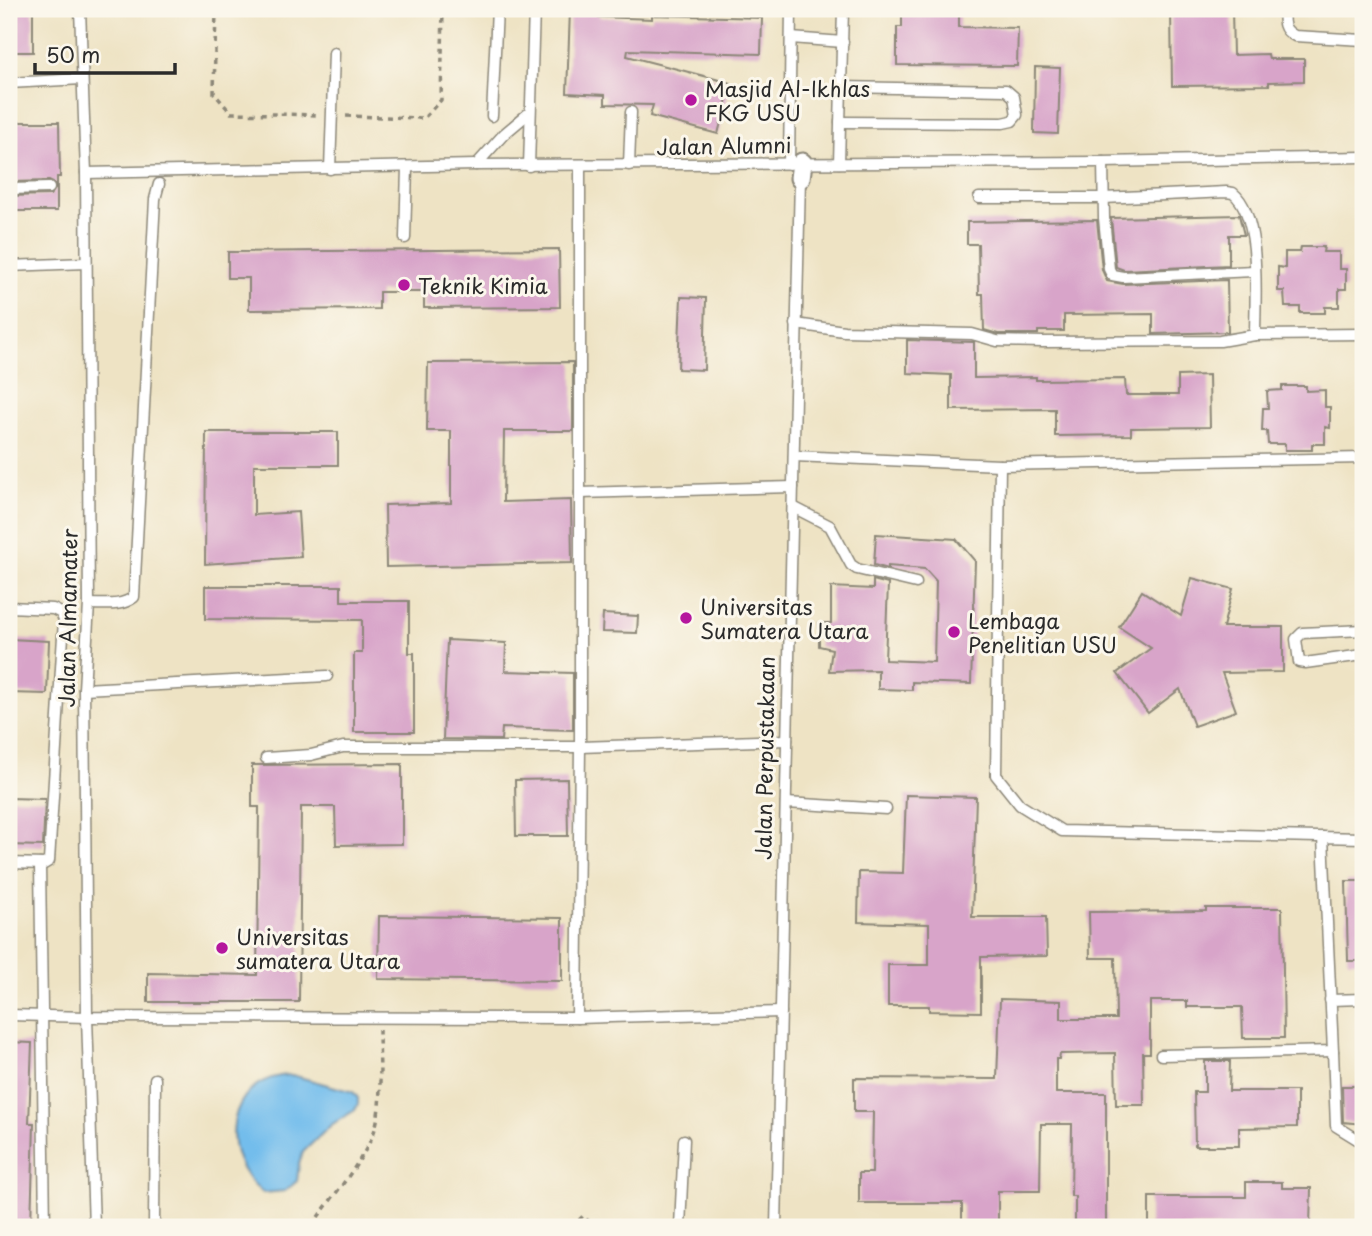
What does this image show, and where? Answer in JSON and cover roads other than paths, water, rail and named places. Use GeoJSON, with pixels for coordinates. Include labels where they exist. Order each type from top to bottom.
{"type":"FeatureCollection","features":[{"type":"Feature","properties":{"kind":"lane","name":"Jalan Almamater"},"geometry":{"type":"LineString","coordinates":[[80,9],[86,173],[89,604],[84,689],[87,1017],[94,1227]]}},
{"type":"Feature","properties":{"kind":"lane"},"geometry":{"type":"LineString","coordinates":[[492,116],[497,9]]}},
{"type":"Feature","properties":{"kind":"lane"},"geometry":{"type":"LineString","coordinates":[[528,166],[534,9]]}},
{"type":"Feature","properties":{"kind":"lane","name":"Jalan Perpustakaan"},"geometry":{"type":"LineString","coordinates":[[776,1227],[796,324],[797,168],[791,9]]}},
{"type":"Feature","properties":{"kind":"lane"},"geometry":{"type":"LineString","coordinates":[[839,163],[843,9]]}},
{"type":"Feature","properties":{"kind":"lane"},"geometry":{"type":"LineString","coordinates":[[1284,9],[1283,24],[1287,33],[1295,36],[1360,40]]}},
{"type":"Feature","properties":{"kind":"lane"},"geometry":{"type":"LineString","coordinates":[[791,38],[843,42]]}},
{"type":"Feature","properties":{"kind":"lane"},"geometry":{"type":"LineString","coordinates":[[330,169],[334,53]]}},
{"type":"Feature","properties":{"kind":"lane"},"geometry":{"type":"LineString","coordinates":[[9,83],[82,79]]}},
{"type":"Feature","properties":{"kind":"lane"},"geometry":{"type":"LineString","coordinates":[[840,122],[1003,123],[1012,121],[1017,115],[1014,97],[1006,90],[841,87]]}},
{"type":"Feature","properties":{"kind":"lane"},"geometry":{"type":"LineString","coordinates":[[629,165],[631,112]]}},
{"type":"Feature","properties":{"kind":"lane"},"geometry":{"type":"LineString","coordinates":[[476,166],[505,134],[529,113]]}},
{"type":"Feature","properties":{"kind":"lane","name":"Jalan Alumni"},"geometry":{"type":"LineString","coordinates":[[86,173],[476,166],[797,168],[839,163],[1363,157]]}},
{"type":"Feature","properties":{"kind":"lane"},"geometry":{"type":"LineString","coordinates":[[1103,162],[1109,268],[1112,275],[1123,277],[1254,271]]}},
{"type":"Feature","properties":{"kind":"lane"},"geometry":{"type":"LineString","coordinates":[[578,1017],[580,166]]}},
{"type":"Feature","properties":{"kind":"lane"},"geometry":{"type":"LineString","coordinates":[[405,238],[407,168]]}},
{"type":"Feature","properties":{"kind":"lane"},"geometry":{"type":"LineString","coordinates":[[89,604],[117,605],[134,597],[155,199],[159,184]]}},
{"type":"Feature","properties":{"kind":"lane"},"geometry":{"type":"LineString","coordinates":[[9,189],[50,188]]}},
{"type":"Feature","properties":{"kind":"lane"},"geometry":{"type":"LineString","coordinates":[[979,198],[1104,198],[1233,193],[1246,211],[1251,233],[1255,335]]}},
{"type":"Feature","properties":{"kind":"lane"},"geometry":{"type":"LineString","coordinates":[[9,266],[86,263]]}},
{"type":"Feature","properties":{"kind":"lane"},"geometry":{"type":"LineString","coordinates":[[796,324],[844,331],[972,334],[997,341],[1220,341],[1255,335],[1363,334]]}},
{"type":"Feature","properties":{"kind":"lane"},"geometry":{"type":"LineString","coordinates":[[794,456],[1000,465],[1363,458]]}},
{"type":"Feature","properties":{"kind":"lane"},"geometry":{"type":"LineString","coordinates":[[1000,465],[996,775],[1020,805],[1062,831],[1363,838]]}},
{"type":"Feature","properties":{"kind":"lane"},"geometry":{"type":"LineString","coordinates":[[580,493],[793,487]]}},
{"type":"Feature","properties":{"kind":"lane"},"geometry":{"type":"LineString","coordinates":[[793,507],[830,526],[852,565],[857,569],[916,583]]}},
{"type":"Feature","properties":{"kind":"lane"},"geometry":{"type":"LineString","coordinates":[[9,607],[53,609],[61,613],[64,620],[49,861],[40,864],[9,863]]}},
{"type":"Feature","properties":{"kind":"lane"},"geometry":{"type":"LineString","coordinates":[[1363,630],[1302,633],[1296,639],[1298,662],[1363,655]]}},
{"type":"Feature","properties":{"kind":"lane"},"geometry":{"type":"LineString","coordinates":[[84,689],[327,676]]}},
{"type":"Feature","properties":{"kind":"lane"},"geometry":{"type":"LineString","coordinates":[[266,758],[311,755],[344,747],[580,747],[787,740]]}},
{"type":"Feature","properties":{"kind":"lane"},"geometry":{"type":"LineString","coordinates":[[786,803],[886,808]]}},
{"type":"Feature","properties":{"kind":"lane"},"geometry":{"type":"LineString","coordinates":[[1323,837],[1336,1126],[1363,1140]]}},
{"type":"Feature","properties":{"kind":"lane"},"geometry":{"type":"LineString","coordinates":[[40,864],[44,1227]]}},
{"type":"Feature","properties":{"kind":"lane"},"geometry":{"type":"LineString","coordinates":[[1330,1000],[1363,999]]}},
{"type":"Feature","properties":{"kind":"lane"},"geometry":{"type":"LineString","coordinates":[[9,1015],[578,1017],[781,1012]]}},
{"type":"Feature","properties":{"kind":"lane"},"geometry":{"type":"LineString","coordinates":[[1161,1055],[1333,1051]]}},
{"type":"Feature","properties":{"kind":"lane"},"geometry":{"type":"LineString","coordinates":[[154,1227],[155,1079]]}},
{"type":"Feature","properties":{"kind":"lane"},"geometry":{"type":"LineString","coordinates":[[680,1227],[684,1140]]}},
{"type":"Feature","properties":{"kind":"water"},"geometry":{"type":"Polygon","coordinates":[[[292,1075],[353,1092],[358,1098],[358,1104],[355,1110],[331,1125],[303,1152],[297,1181],[285,1191],[263,1193],[248,1178],[238,1160],[234,1121],[241,1103],[252,1089],[269,1079],[292,1075]]]}},
{"type":"Feature","properties":{"kind":"place","name":"Masjid Al-Ikhlas FKG USU"},"geometry":{"type":"Point","coordinates":[691,100]}},
{"type":"Feature","properties":{"kind":"place","name":"Teknik Kimia"},"geometry":{"type":"Point","coordinates":[404,285]}},
{"type":"Feature","properties":{"kind":"place","name":"Universitas Sumatera Utara"},"geometry":{"type":"Point","coordinates":[686,618]}},
{"type":"Feature","properties":{"kind":"place","name":"Lembaga Penelitian USU"},"geometry":{"type":"Point","coordinates":[954,632]}},
{"type":"Feature","properties":{"kind":"place","name":"Universitas sumatera Utara"},"geometry":{"type":"Point","coordinates":[222,948]}}]}
